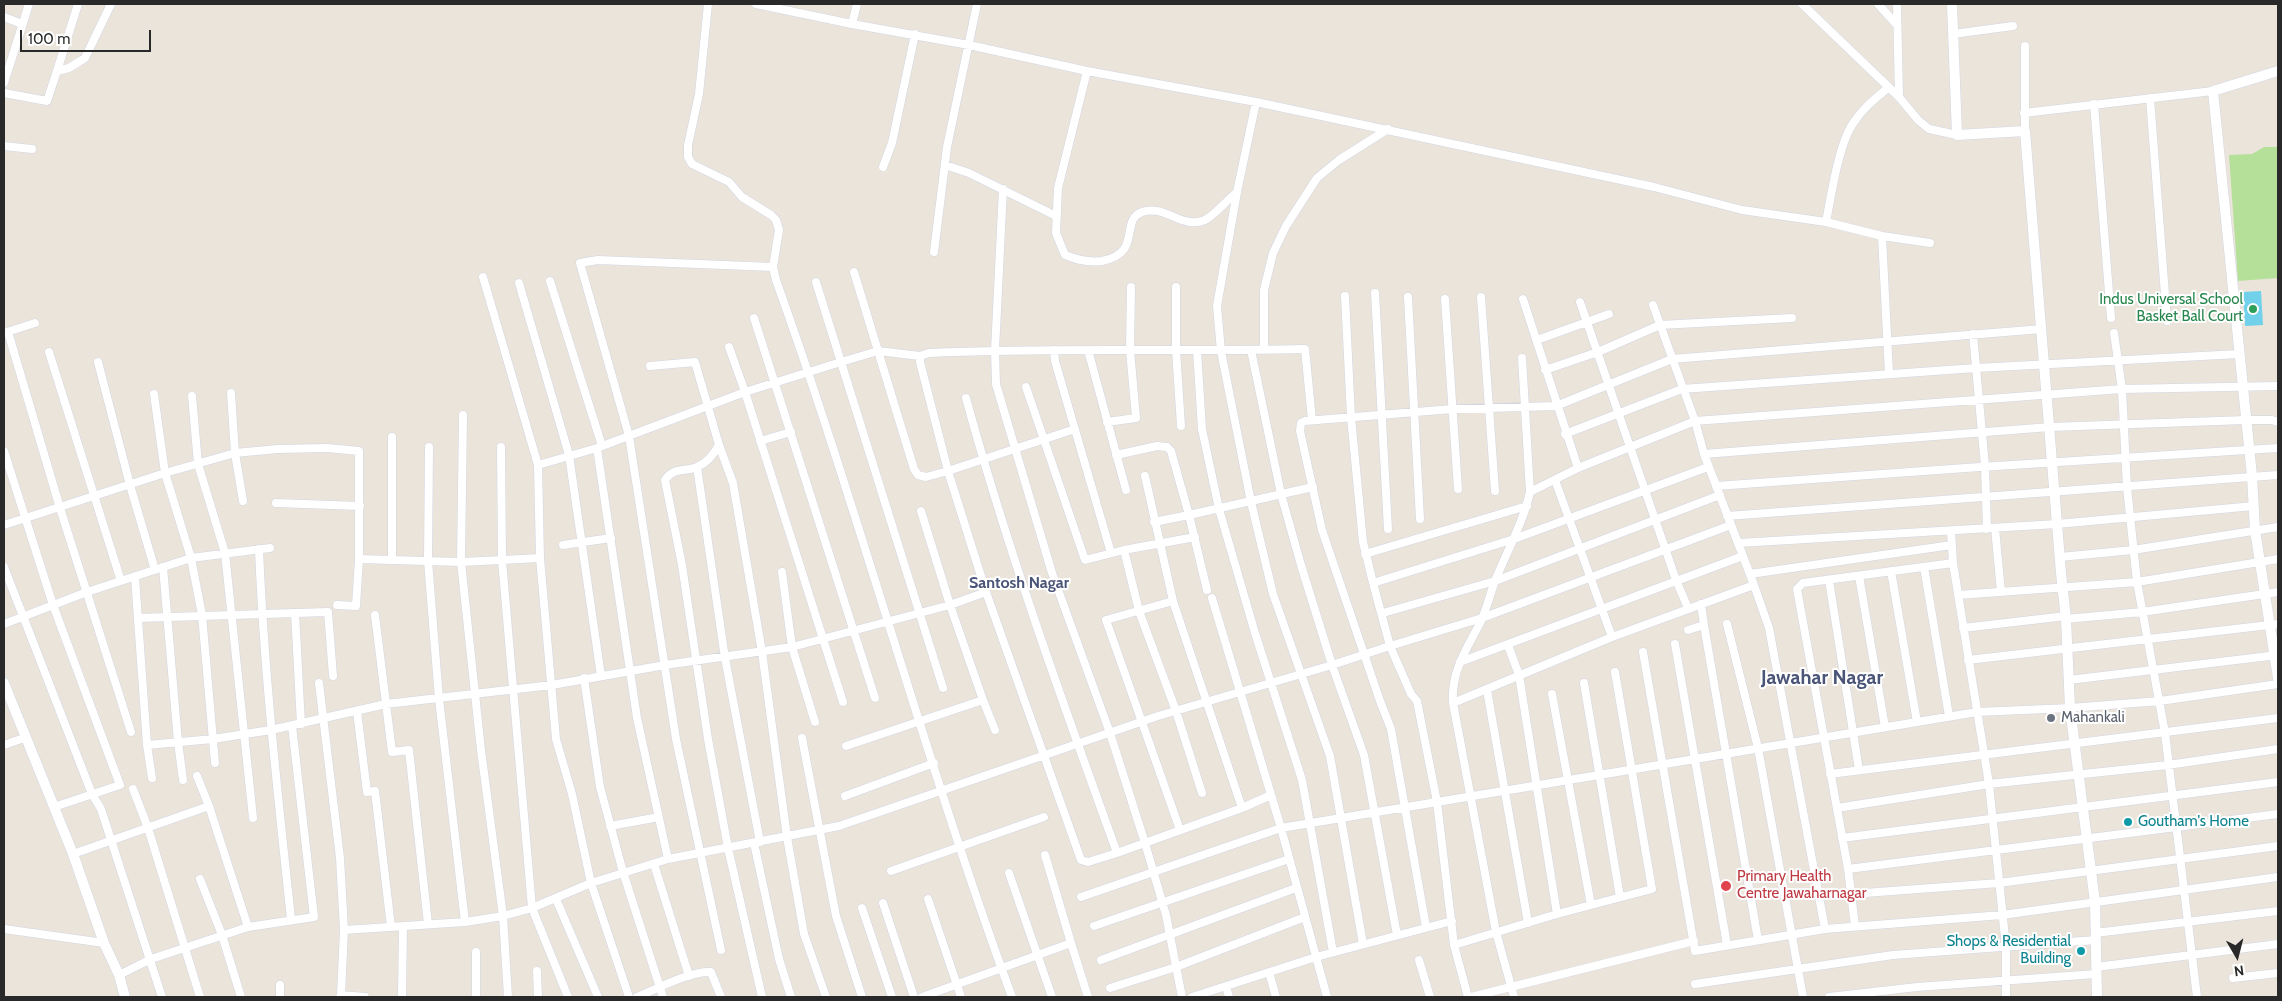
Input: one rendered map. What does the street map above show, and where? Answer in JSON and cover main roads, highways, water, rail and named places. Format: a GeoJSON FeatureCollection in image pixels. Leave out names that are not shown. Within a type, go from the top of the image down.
{"type":"FeatureCollection","features":[{"type":"Feature","properties":{"kind":"water","name":"Indus Universal School Basket Ball Court"},"geometry":{"type":"Polygon","coordinates":[[[2261,291],[2263,325],[2245,326],[2243,292],[2261,291]]]}},
{"type":"Feature","properties":{"kind":"place","name":"Indus Universal School Basket Ball Court"},"geometry":{"type":"Point","coordinates":[2253,309]}},
{"type":"Feature","properties":{"kind":"place","name":"Mahankali"},"geometry":{"type":"Point","coordinates":[2051,718]}},
{"type":"Feature","properties":{"kind":"place","name":"Goutham's Home"},"geometry":{"type":"Point","coordinates":[2128,822]}},
{"type":"Feature","properties":{"kind":"place","name":"Primary Health Centre Jawaharnagar"},"geometry":{"type":"Point","coordinates":[1726,886]}},
{"type":"Feature","properties":{"kind":"place","name":"Shops & Residential Building"},"geometry":{"type":"Point","coordinates":[2081,951]}},
{"type":"Feature","properties":{"kind":"district","name":"Santosh Nagar"},"geometry":{"type":"Point","coordinates":[1019,583]}},
{"type":"Feature","properties":{"kind":"district","name":"Jawahar Nagar"},"geometry":{"type":"Point","coordinates":[1822,678]}}]}
